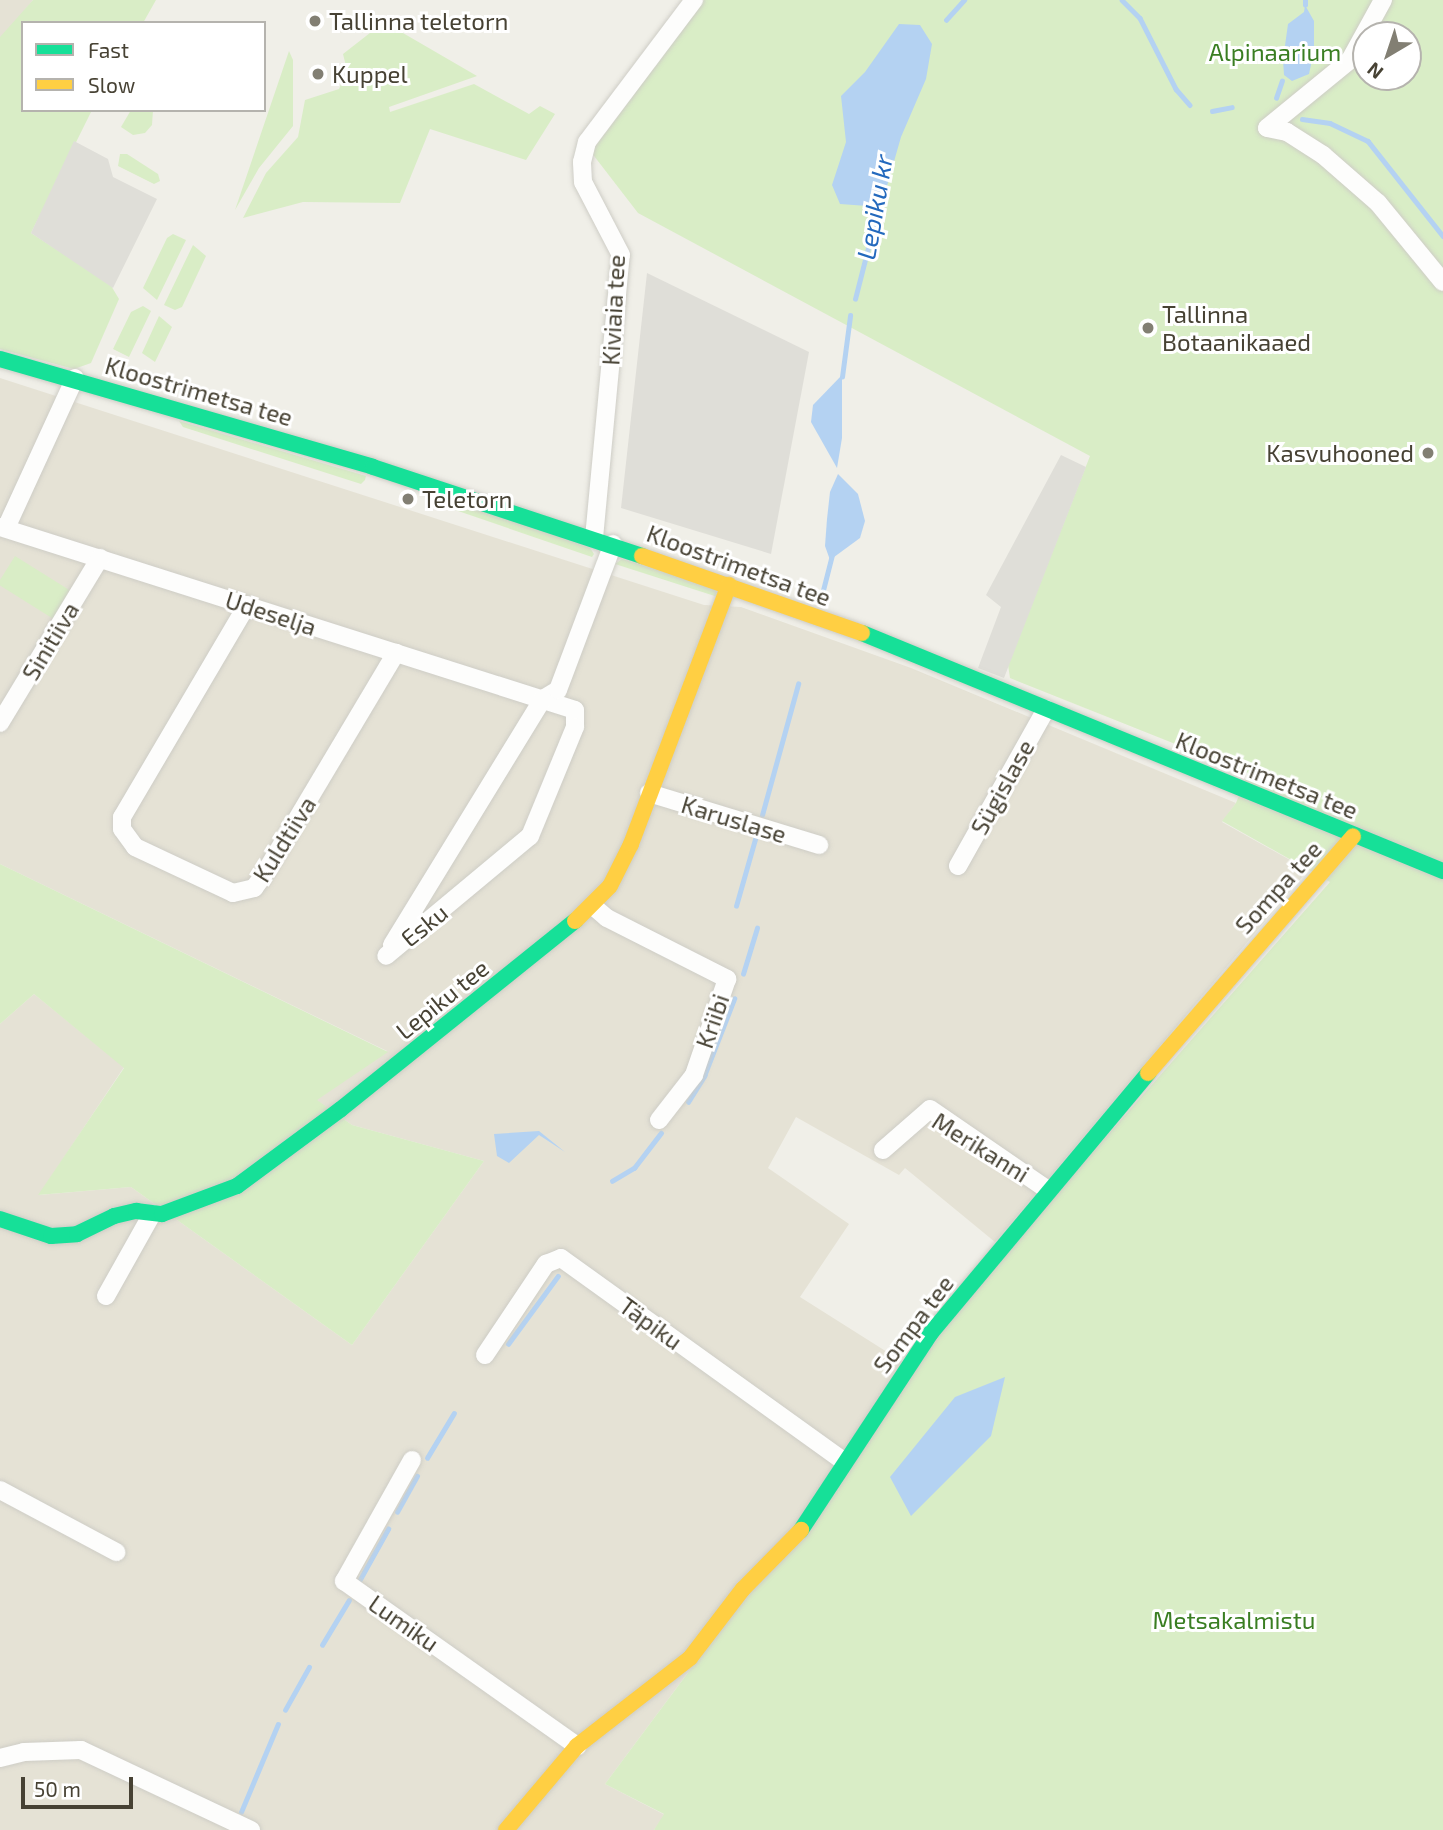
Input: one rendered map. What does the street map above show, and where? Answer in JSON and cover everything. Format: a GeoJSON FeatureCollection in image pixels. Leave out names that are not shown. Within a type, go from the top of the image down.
{"type":"FeatureCollection","features":[{"type":"Feature","properties":{"kind":"street","name":"Kiviaia tee"},"geometry":{"type":"LineString","coordinates":[[594,538],[621,255],[583,181],[582,162],[587,142],[694,0]]}},
{"type":"Feature","properties":{"kind":"street"},"geometry":{"type":"LineString","coordinates":[[1383,0],[1350,60],[1266,128],[1287,132],[1323,155],[1378,203],[1443,282]]}},
{"type":"Feature","properties":{"kind":"street","name":"Kloostrimetsa tee"},"geometry":{"type":"LineString","coordinates":[[0,359],[75,378],[362,463],[613,544],[729,585],[988,681],[1046,709],[1443,871]]}},
{"type":"Feature","properties":{"kind":"street"},"geometry":{"type":"LineString","coordinates":[[3,528],[75,378]]}},
{"type":"Feature","properties":{"kind":"street","name":"Udeselja"},"geometry":{"type":"LineString","coordinates":[[3,528],[542,699]]}},
{"type":"Feature","properties":{"kind":"street","name":"Esku"},"geometry":{"type":"LineString","coordinates":[[542,699],[575,710],[576,727],[536,827],[515,852],[386,956],[542,699],[558,690],[613,544]]}},
{"type":"Feature","properties":{"kind":"street","name":"Sinitiiva"},"geometry":{"type":"LineString","coordinates":[[0,723],[100,558]]}},
{"type":"Feature","properties":{"kind":"street","name":"Lepiku tee"},"geometry":{"type":"LineString","coordinates":[[0,1219],[51,1236],[77,1234],[136,1211],[152,1214],[212,1199],[278,1159],[593,906],[619,870],[729,585]]}},
{"type":"Feature","properties":{"kind":"street","name":"Kuldtiiva"},"geometry":{"type":"LineString","coordinates":[[247,605],[122,817],[121,829],[135,847],[233,893],[254,888],[264,876],[396,653]]}},
{"type":"Feature","properties":{"kind":"street","name":"Sügislase"},"geometry":{"type":"LineString","coordinates":[[958,866],[1046,709]]}},
{"type":"Feature","properties":{"kind":"street","name":"Karuslase"},"geometry":{"type":"LineString","coordinates":[[649,793],[819,845]]}},
{"type":"Feature","properties":{"kind":"street","name":"Sompa tee"},"geometry":{"type":"LineString","coordinates":[[506,1830],[577,1746],[690,1658],[743,1589],[797,1536],[930,1334],[1048,1190],[1353,836]]}},
{"type":"Feature","properties":{"kind":"street","name":"Kriibi"},"geometry":{"type":"LineString","coordinates":[[593,906],[607,918],[727,979],[694,1075],[659,1120]]}},
{"type":"Feature","properties":{"kind":"street","name":"Merikanni"},"geometry":{"type":"LineString","coordinates":[[883,1150],[930,1110],[1048,1190]]}},
{"type":"Feature","properties":{"kind":"street"},"geometry":{"type":"LineString","coordinates":[[106,1296],[152,1214]]}},
{"type":"Feature","properties":{"kind":"street","name":"Täpiku"},"geometry":{"type":"LineString","coordinates":[[485,1355],[547,1264],[561,1258],[844,1461]]}},
{"type":"Feature","properties":{"kind":"street","name":"Lumiku"},"geometry":{"type":"LineString","coordinates":[[412,1460],[344,1581],[577,1746]]}},
{"type":"Feature","properties":{"kind":"street"},"geometry":{"type":"LineString","coordinates":[[0,1490],[116,1552]]}},
{"type":"Feature","properties":{"kind":"street"},"geometry":{"type":"LineString","coordinates":[[0,1758],[24,1752],[81,1750],[251,1830]]}},
{"type":"Feature","properties":{"kind":"shaded area"},"geometry":{"type":"Polygon","coordinates":[[[0,0],[33,0],[3,37],[0,37],[0,0]]]}},
{"type":"Feature","properties":{"kind":"shaded area"},"geometry":{"type":"Polygon","coordinates":[[[74,141],[108,159],[113,177],[157,199],[113,288],[31,233],[74,141]]]}},
{"type":"Feature","properties":{"kind":"shaded area"},"geometry":{"type":"Polygon","coordinates":[[[647,273],[809,352],[771,554],[621,508],[647,273]]]}},
{"type":"Feature","properties":{"kind":"shaded area"},"geometry":{"type":"Polygon","coordinates":[[[0,378],[704,605],[741,607],[911,668],[1236,803],[1222,822],[1308,870],[995,1242],[905,1168],[899,1175],[796,1117],[768,1168],[849,1224],[800,1297],[914,1369],[605,1784],[665,1815],[654,1830],[0,1830],[0,1024],[34,994],[124,1067],[39,1195],[131,1187],[352,1345],[484,1161],[352,1125],[316,1100],[387,1051],[0,864],[0,378]]]}},
{"type":"Feature","properties":{"kind":"shaded area"},"geometry":{"type":"Polygon","coordinates":[[[1061,455],[1086,467],[1004,678],[978,668],[1001,607],[986,595],[1061,455]]]}},
{"type":"Feature","properties":{"kind":"green space"},"geometry":{"type":"Polygon","coordinates":[[[33,0],[156,0],[144,21],[21,21],[21,112],[91,112],[31,233],[110,284],[119,299],[91,363],[74,369],[0,349],[0,37],[33,0]]]}},
{"type":"Feature","properties":{"kind":"green space"},"geometry":{"type":"Polygon","coordinates":[[[704,0],[1443,0],[1443,1830],[654,1830],[664,1814],[605,1784],[983,1277],[1330,882],[1222,821],[1236,803],[1248,773],[1010,678],[1008,665],[1090,456],[638,213],[591,152],[704,0]]]}},
{"type":"Feature","properties":{"kind":"green space"},"geometry":{"type":"Polygon","coordinates":[[[384,22],[477,76],[389,107],[390,112],[474,84],[529,114],[540,106],[555,114],[526,160],[430,129],[400,203],[303,202],[243,218],[266,173],[298,137],[305,100],[339,89],[347,70],[343,54],[384,22]]]}},
{"type":"Feature","properties":{"kind":"green space"},"geometry":{"type":"Polygon","coordinates":[[[289,51],[293,60],[293,126],[259,168],[235,210],[289,51]]]}},
{"type":"Feature","properties":{"kind":"green space"},"geometry":{"type":"Polygon","coordinates":[[[130,112],[153,112],[152,125],[145,133],[133,135],[121,127],[130,112]]]}},
{"type":"Feature","properties":{"kind":"green space"},"geometry":{"type":"Polygon","coordinates":[[[120,154],[127,154],[158,174],[160,181],[154,184],[118,166],[120,154]]]}},
{"type":"Feature","properties":{"kind":"green space"},"geometry":{"type":"Polygon","coordinates":[[[173,234],[186,240],[157,300],[143,288],[167,238],[173,234]]]}},
{"type":"Feature","properties":{"kind":"green space"},"geometry":{"type":"Polygon","coordinates":[[[193,245],[206,256],[182,307],[175,310],[164,305],[193,245]]]}},
{"type":"Feature","properties":{"kind":"green space"},"geometry":{"type":"Polygon","coordinates":[[[143,306],[151,311],[129,357],[113,349],[131,312],[143,306]]]}},
{"type":"Feature","properties":{"kind":"green space"},"geometry":{"type":"Polygon","coordinates":[[[159,316],[172,327],[155,362],[142,353],[159,316]]]}},
{"type":"Feature","properties":{"kind":"green space"},"geometry":{"type":"Polygon","coordinates":[[[179,421],[366,476],[365,480],[361,484],[183,427],[179,421]]]}},
{"type":"Feature","properties":{"kind":"green space"},"geometry":{"type":"Polygon","coordinates":[[[429,501],[484,510],[590,548],[594,554],[592,557],[429,501]]]}},
{"type":"Feature","properties":{"kind":"green space"},"geometry":{"type":"Polygon","coordinates":[[[15,556],[71,591],[53,619],[0,586],[0,580],[15,556]]]}},
{"type":"Feature","properties":{"kind":"green space"},"geometry":{"type":"Polygon","coordinates":[[[622,559],[713,587],[721,598],[615,564],[622,559]]]}},
{"type":"Feature","properties":{"kind":"green space"},"geometry":{"type":"Polygon","coordinates":[[[0,864],[388,1052],[317,1100],[352,1125],[484,1161],[352,1345],[131,1187],[38,1195],[124,1068],[34,994],[0,1024],[0,864]]]}},
{"type":"Feature","properties":{"kind":"water"},"geometry":{"type":"Polygon","coordinates":[[[1305,5],[1314,21],[1314,51],[1309,74],[1292,81],[1284,75],[1283,60],[1288,24],[1304,12],[1305,5]]]}},
{"type":"Feature","properties":{"kind":"water"},"geometry":{"type":"Polygon","coordinates":[[[899,24],[920,25],[932,44],[926,79],[901,137],[881,207],[840,204],[832,185],[846,142],[841,96],[865,72],[899,24]]]}},
{"type":"Feature","properties":{"kind":"water"},"geometry":{"type":"Polygon","coordinates":[[[842,375],[842,438],[837,468],[811,422],[813,405],[842,375]]]}},
{"type":"Feature","properties":{"kind":"water"},"geometry":{"type":"Polygon","coordinates":[[[838,474],[858,494],[865,521],[860,538],[830,560],[825,546],[827,519],[830,492],[838,474]]]}},
{"type":"Feature","properties":{"kind":"water"},"geometry":{"type":"Polygon","coordinates":[[[539,1131],[565,1152],[539,1135],[509,1163],[497,1156],[494,1134],[539,1131]]]}},
{"type":"Feature","properties":{"kind":"water"},"geometry":{"type":"Polygon","coordinates":[[[1005,1377],[991,1436],[911,1516],[890,1477],[955,1397],[1005,1377]]]}},
{"type":"Feature","properties":{"kind":"waterway","name":"Lepiku kr"},"geometry":{"type":"LineString","coordinates":[[946,20],[964,0]]}},
{"type":"Feature","properties":{"kind":"waterway","name":"Lepiku kr"},"geometry":{"type":"LineString","coordinates":[[1122,0],[1140,18],[1176,89],[1190,105]]}},
{"type":"Feature","properties":{"kind":"waterway"},"geometry":{"type":"LineString","coordinates":[[1305,0],[1305,5]]}},
{"type":"Feature","properties":{"kind":"waterway"},"geometry":{"type":"LineString","coordinates":[[1276,98],[1282,81]]}},
{"type":"Feature","properties":{"kind":"waterway","name":"Lepiku kr"},"geometry":{"type":"LineString","coordinates":[[1212,111],[1232,107]]}},
{"type":"Feature","properties":{"kind":"waterway","name":"Lepiku kr"},"geometry":{"type":"LineString","coordinates":[[1302,119],[1330,123],[1368,141],[1443,236]]}},
{"type":"Feature","properties":{"kind":"waterway","name":"Lepiku kr"},"geometry":{"type":"LineString","coordinates":[[855,299],[879,205]]}},
{"type":"Feature","properties":{"kind":"waterway","name":"Lepiku kr"},"geometry":{"type":"LineString","coordinates":[[842,377],[850,316]]}},
{"type":"Feature","properties":{"kind":"waterway","name":"Lepiku kr"},"geometry":{"type":"LineString","coordinates":[[820,602],[832,555]]}},
{"type":"Feature","properties":{"kind":"waterway","name":"Lepiku kr"},"geometry":{"type":"LineString","coordinates":[[762,815],[798,684]]}},
{"type":"Feature","properties":{"kind":"waterway","name":"Lepiku kr"},"geometry":{"type":"LineString","coordinates":[[736,906],[756,836]]}},
{"type":"Feature","properties":{"kind":"waterway","name":"Lepiku kr"},"geometry":{"type":"LineString","coordinates":[[743,974],[757,928]]}},
{"type":"Feature","properties":{"kind":"waterway","name":"Lepiku kr"},"geometry":{"type":"LineString","coordinates":[[688,1102],[704,1076],[734,999]]}},
{"type":"Feature","properties":{"kind":"waterway","name":"Lepiku kr"},"geometry":{"type":"LineString","coordinates":[[612,1181],[634,1168],[661,1133]]}},
{"type":"Feature","properties":{"kind":"waterway","name":"Lepiku kr"},"geometry":{"type":"LineString","coordinates":[[508,1344],[558,1276]]}},
{"type":"Feature","properties":{"kind":"waterway","name":"Lepiku kr"},"geometry":{"type":"LineString","coordinates":[[427,1458],[454,1413]]}},
{"type":"Feature","properties":{"kind":"waterway","name":"Lepiku kr"},"geometry":{"type":"LineString","coordinates":[[397,1512],[417,1476]]}},
{"type":"Feature","properties":{"kind":"waterway","name":"Lepiku kr"},"geometry":{"type":"LineString","coordinates":[[358,1583],[388,1529]]}},
{"type":"Feature","properties":{"kind":"waterway","name":"Lepiku kr"},"geometry":{"type":"LineString","coordinates":[[322,1645],[349,1600]]}},
{"type":"Feature","properties":{"kind":"waterway","name":"Lepiku kr"},"geometry":{"type":"LineString","coordinates":[[285,1710],[309,1667]]}},
{"type":"Feature","properties":{"kind":"waterway","name":"Lepiku kr"},"geometry":{"type":"LineString","coordinates":[[241,1812],[278,1724]]}},
{"type":"Feature","properties":{"kind":"traffic: fast"},"geometry":{"type":"LineString","coordinates":[[0,359],[373,467],[642,556]]}},
{"type":"Feature","properties":{"kind":"traffic: fast"},"geometry":{"type":"LineString","coordinates":[[862,633],[1443,871]]}},
{"type":"Feature","properties":{"kind":"traffic: fast"},"geometry":{"type":"LineString","coordinates":[[0,1219],[51,1236],[77,1234],[114,1216],[136,1211],[162,1214],[237,1186],[341,1109],[575,921]]}},
{"type":"Feature","properties":{"kind":"traffic: fast"},"geometry":{"type":"LineString","coordinates":[[801,1530],[930,1334],[1148,1073]]}},
{"type":"Feature","properties":{"kind":"traffic: slow"},"geometry":{"type":"LineString","coordinates":[[642,556],[862,633]]}},
{"type":"Feature","properties":{"kind":"traffic: slow"},"geometry":{"type":"LineString","coordinates":[[575,921],[610,886],[631,844],[729,585]]}},
{"type":"Feature","properties":{"kind":"traffic: slow"},"geometry":{"type":"LineString","coordinates":[[1148,1073],[1353,836]]}},
{"type":"Feature","properties":{"kind":"traffic: slow"},"geometry":{"type":"LineString","coordinates":[[506,1830],[577,1746],[690,1658],[743,1589],[801,1530]]}},
{"type":"Feature","properties":{"kind":"place","name":"Tallinna teletorn"},"geometry":{"type":"Point","coordinates":[315,21]}},
{"type":"Feature","properties":{"kind":"place","name":"Kuppel"},"geometry":{"type":"Point","coordinates":[318,74]}},
{"type":"Feature","properties":{"kind":"place","name":"Tallinna Botaanikaaed"},"geometry":{"type":"Point","coordinates":[1148,328]}},
{"type":"Feature","properties":{"kind":"place","name":"Kasvuhooned"},"geometry":{"type":"Point","coordinates":[1428,453]}},
{"type":"Feature","properties":{"kind":"place","name":"Teletorn"},"geometry":{"type":"Point","coordinates":[408,499]}},
{"type":"Feature","properties":{"kind":"park label","name":"Alpinaarium"},"geometry":{"type":"Point","coordinates":[1275,52]}},
{"type":"Feature","properties":{"kind":"park label","name":"Metsakalmistu"},"geometry":{"type":"Point","coordinates":[1234,1620]}}]}
